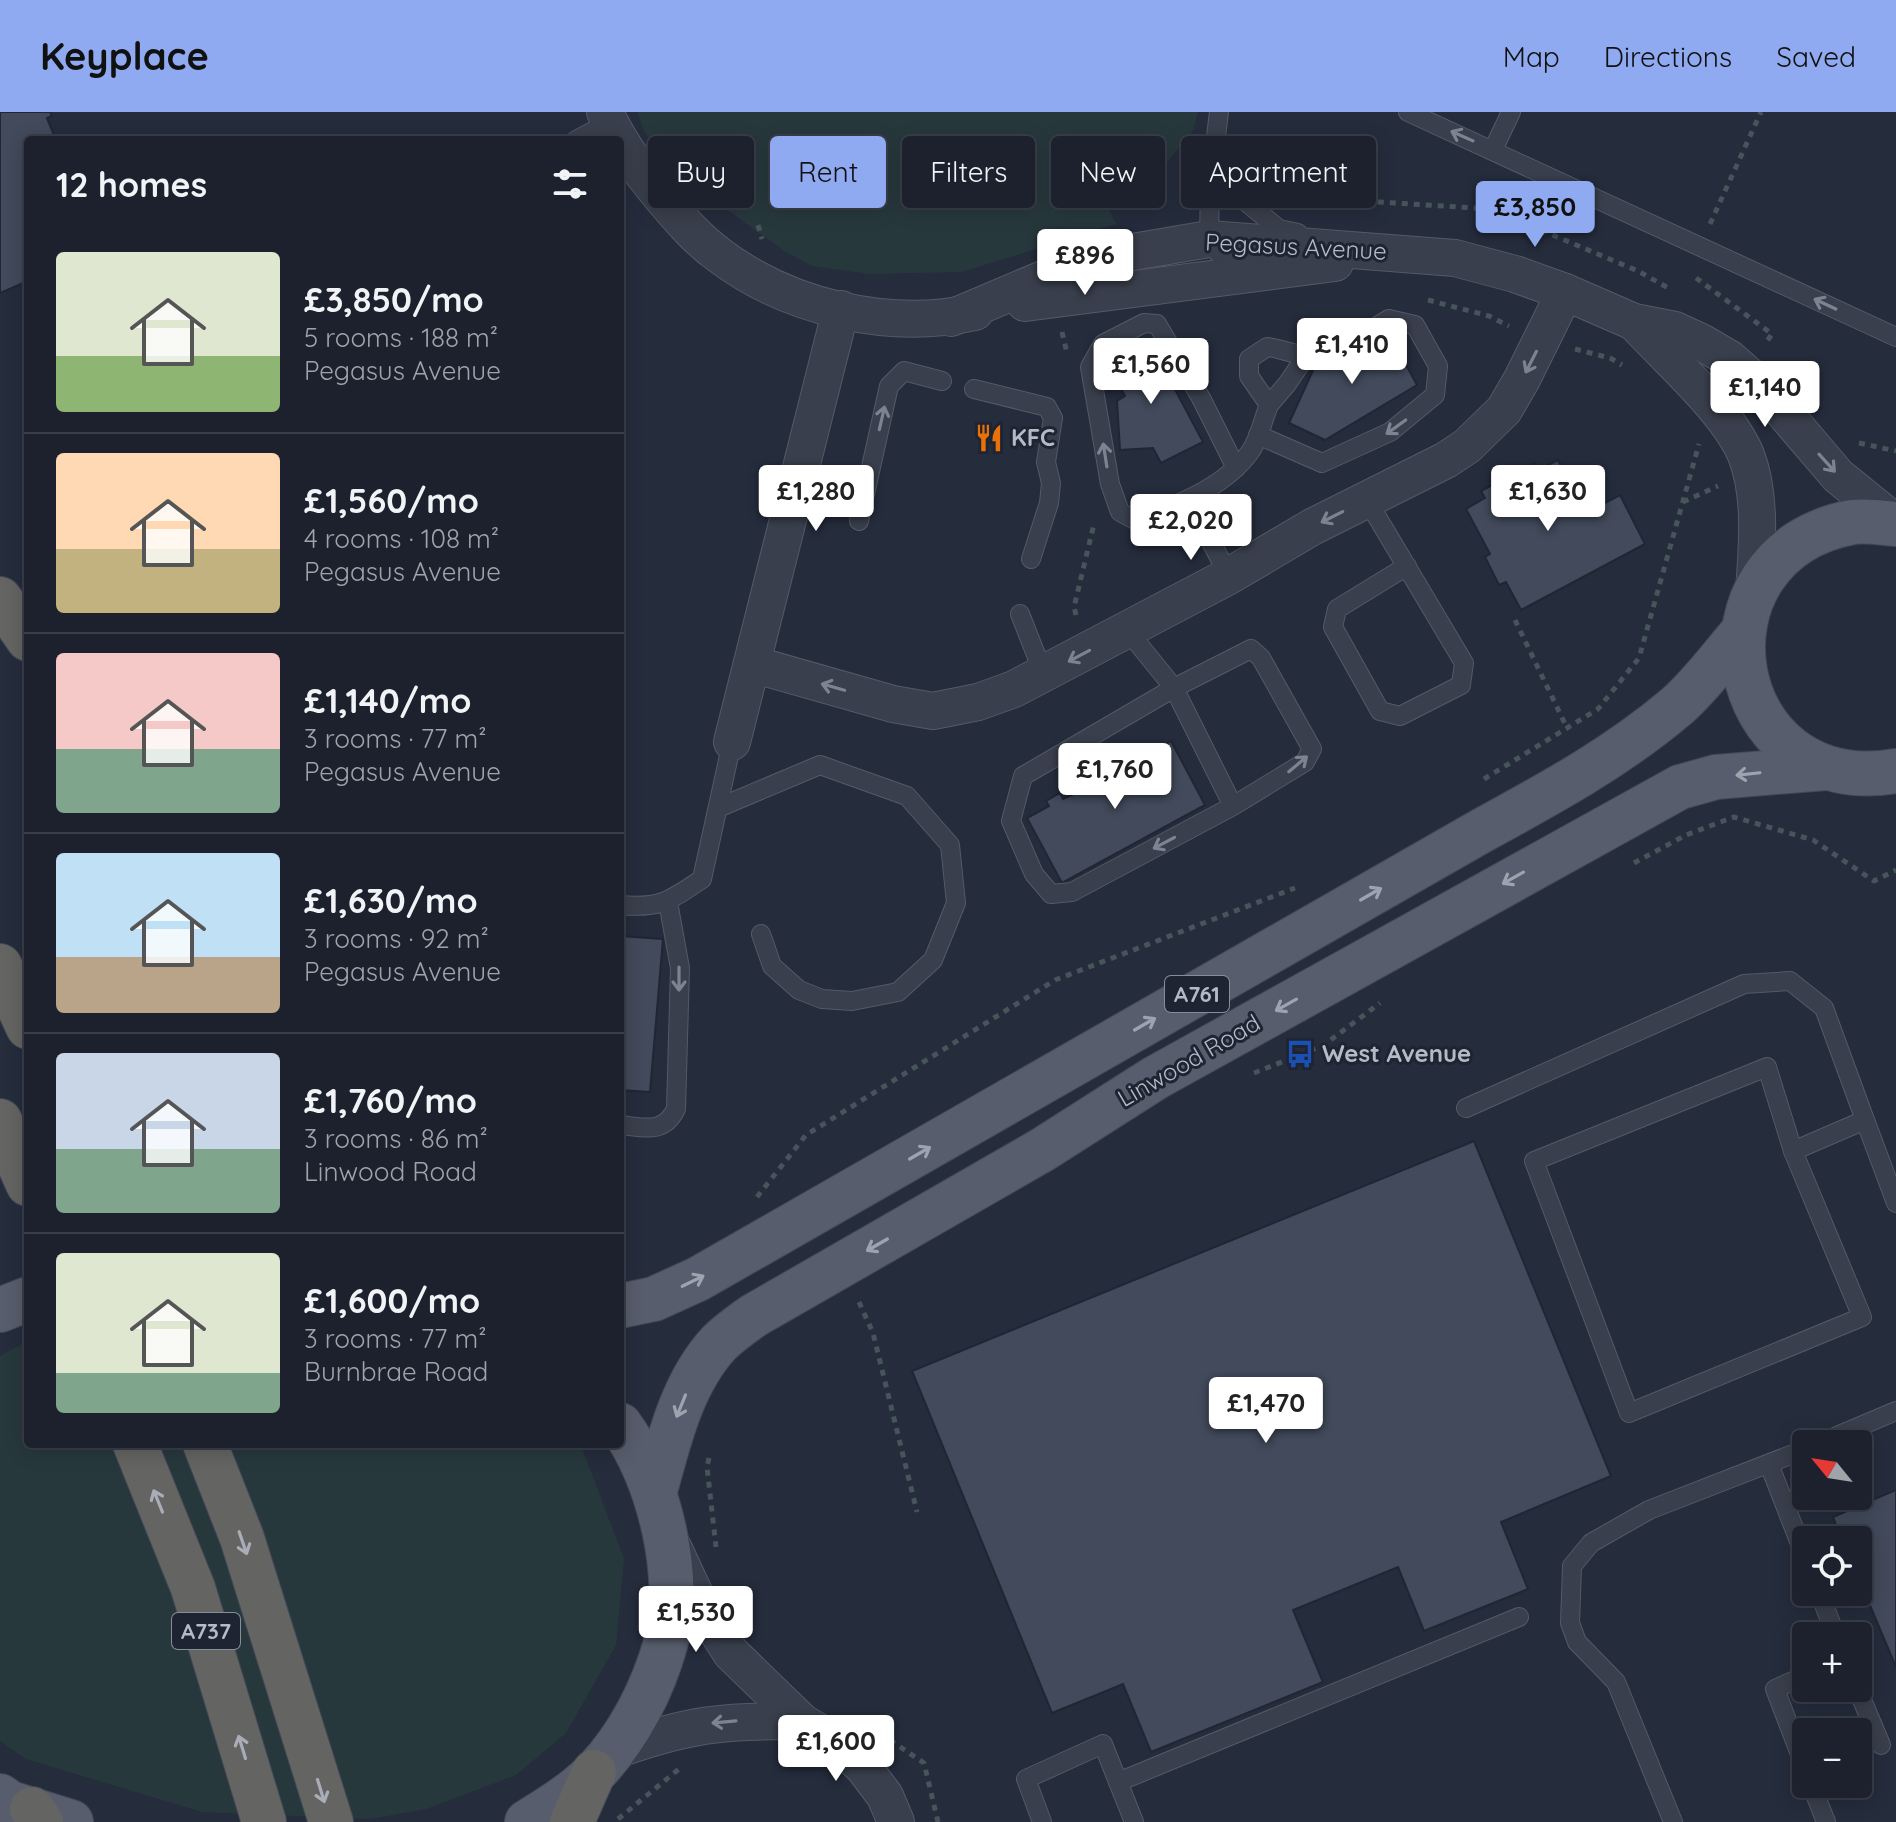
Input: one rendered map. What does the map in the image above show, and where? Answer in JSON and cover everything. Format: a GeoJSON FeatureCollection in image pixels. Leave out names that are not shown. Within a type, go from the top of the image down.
{"type":"FeatureCollection","features":[{"type":"Feature","properties":{"kind":"highway"},"geometry":{"type":"LineString","coordinates":[[0,599],[24,633]]}},
{"type":"Feature","properties":{"kind":"highway"},"geometry":{"type":"LineString","coordinates":[[0,966],[24,1018]]}},
{"type":"Feature","properties":{"kind":"highway","name":"A737"},"geometry":{"type":"LineString","coordinates":[[137,1448],[193,1588],[264,1822]]}},
{"type":"Feature","properties":{"kind":"highway","name":"A737"},"geometry":{"type":"LineString","coordinates":[[207,1448],[242,1538],[331,1822]]}},
{"type":"Feature","properties":{"kind":"highway"},"geometry":{"type":"LineString","coordinates":[[572,1822],[604,1762]]}},
{"type":"Feature","properties":{"kind":"main road"},"geometry":{"type":"LineString","coordinates":[[1896,523],[1856,521],[1816,532],[1780,556],[1754,591],[1742,633],[1744,676],[1760,716],[1789,748],[1826,768],[1869,775],[1896,771]]}},
{"type":"Feature","properties":{"kind":"main road","name":"A761"},"geometry":{"type":"LineString","coordinates":[[624,1305],[654,1299],[698,1279],[1568,784],[1638,737],[1679,704],[1742,633]]}},
{"type":"Feature","properties":{"kind":"main road","name":"Linwood Road"},"geometry":{"type":"LineString","coordinates":[[660,1511],[671,1431],[686,1394],[720,1342],[753,1316],[1042,1150],[1155,1078],[1680,787],[1729,776],[1826,768]]}},
{"type":"Feature","properties":{"kind":"main road"},"geometry":{"type":"LineString","coordinates":[[0,1310],[24,1301]]}},
{"type":"Feature","properties":{"kind":"main road"},"geometry":{"type":"LineString","coordinates":[[527,1822],[568,1796],[604,1762],[644,1701],[667,1640],[671,1590],[660,1511],[624,1434]]}},
{"type":"Feature","properties":{"kind":"street","name":"Pegasus Avenue"},"geometry":{"type":"LineString","coordinates":[[608,117],[620,136]]}},
{"type":"Feature","properties":{"kind":"street","name":"Pegasus Avenue"},"geometry":{"type":"LineString","coordinates":[[624,143],[644,176],[692,232],[717,254],[754,279],[780,291],[841,309],[913,319],[951,318],[1001,306],[1107,290],[1183,284],[1414,254]]}},
{"type":"Feature","properties":{"kind":"street","name":"Pegasus Avenue"},"geometry":{"type":"LineString","coordinates":[[951,318],[1043,279],[1121,254],[1209,239],[1455,258],[1515,274],[1634,322],[1675,330],[1730,359],[1763,388],[1838,476],[1896,523]]}},
{"type":"Feature","properties":{"kind":"street"},"geometry":{"type":"LineString","coordinates":[[752,664],[893,704],[933,711],[978,702],[1044,675],[1229,576],[1312,527],[1446,460],[1487,428],[1504,410],[1565,292]]}},
{"type":"Feature","properties":{"kind":"street"},"geometry":{"type":"LineString","coordinates":[[732,742],[841,309]]}},
{"type":"Feature","properties":{"kind":"street","name":"Pegasus Avenue"},"geometry":{"type":"LineString","coordinates":[[1634,322],[1710,403],[1746,456],[1754,491],[1756,519],[1754,591]]}},
{"type":"Feature","properties":{"kind":"street"},"geometry":{"type":"LineString","coordinates":[[660,1511],[700,1605],[731,1653],[802,1722],[839,1744],[864,1768],[885,1796],[896,1822]]}},
{"type":"Feature","properties":{"kind":"street"},"geometry":{"type":"LineString","coordinates":[[604,1762],[657,1735],[697,1725],[727,1721],[802,1722]]}},
{"type":"Feature","properties":{"kind":"lane"},"geometry":{"type":"LineString","coordinates":[[1217,136],[1219,112]]}},
{"type":"Feature","properties":{"kind":"lane"},"geometry":{"type":"LineString","coordinates":[[1408,112],[1896,337]]}},
{"type":"Feature","properties":{"kind":"lane"},"geometry":{"type":"LineString","coordinates":[[1493,150],[1511,112]]}},
{"type":"Feature","properties":{"kind":"lane"},"geometry":{"type":"LineString","coordinates":[[582,136],[608,117]]}},
{"type":"Feature","properties":{"kind":"lane"},"geometry":{"type":"LineString","coordinates":[[1210,208],[1209,239],[1224,261],[1329,264]]}},
{"type":"Feature","properties":{"kind":"lane"},"geometry":{"type":"LineString","coordinates":[[1253,208],[1279,229],[1414,254]]}},
{"type":"Feature","properties":{"kind":"lane"},"geometry":{"type":"LineString","coordinates":[[1258,435],[1322,463],[1390,432],[1435,395],[1438,366],[1415,325],[1389,319],[1328,354],[1306,356],[1267,347],[1249,359],[1249,376],[1269,405]]}},
{"type":"Feature","properties":{"kind":"lane"},"geometry":{"type":"LineString","coordinates":[[1236,468],[1201,398],[1157,324],[1144,323],[1103,344],[1090,367],[1110,484],[1120,512],[1137,521],[1189,500],[1236,468],[1253,450],[1269,405],[1306,356]]}},
{"type":"Feature","properties":{"kind":"lane"},"geometry":{"type":"LineString","coordinates":[[859,521],[889,386],[904,371],[942,381]]}},
{"type":"Feature","properties":{"kind":"lane"},"geometry":{"type":"LineString","coordinates":[[974,389],[1047,407],[1053,418],[1046,462],[1051,483],[1049,503],[1031,559]]}},
{"type":"Feature","properties":{"kind":"lane"},"geometry":{"type":"LineString","coordinates":[[1189,500],[1229,576]]}},
{"type":"Feature","properties":{"kind":"lane"},"geometry":{"type":"LineString","coordinates":[[1367,500],[1407,566],[1464,663],[1461,685],[1400,716],[1380,711],[1333,627],[1337,609],[1407,566]]}},
{"type":"Feature","properties":{"kind":"lane"},"geometry":{"type":"LineString","coordinates":[[1020,614],[1044,675]]}},
{"type":"Feature","properties":{"kind":"lane"},"geometry":{"type":"LineString","coordinates":[[1127,630],[1174,688],[1233,806]]}},
{"type":"Feature","properties":{"kind":"lane"},"geometry":{"type":"LineString","coordinates":[[1251,649],[1261,658],[1312,749],[1305,762],[1233,806],[1072,892],[1051,894],[1034,874],[1011,821],[1023,776],[1174,688],[1251,649]]}},
{"type":"Feature","properties":{"kind":"lane"},"geometry":{"type":"LineString","coordinates":[[624,905],[637,907],[668,902],[702,879],[732,742]]}},
{"type":"Feature","properties":{"kind":"lane"},"geometry":{"type":"LineString","coordinates":[[718,808],[820,765],[907,796],[950,845],[956,903],[933,960],[898,992],[852,1001],[822,999],[799,990],[772,966],[761,934]]}},
{"type":"Feature","properties":{"kind":"lane"},"geometry":{"type":"LineString","coordinates":[[624,1125],[654,1128],[670,1122],[676,1109],[680,968],[668,902]]}},
{"type":"Feature","properties":{"kind":"lane"},"geometry":{"type":"LineString","coordinates":[[1466,1108],[1744,984],[1790,981],[1824,1008],[1896,1203]]}},
{"type":"Feature","properties":{"kind":"lane"},"geometry":{"type":"LineString","coordinates":[[1767,1067],[1793,1151],[1862,1317],[1629,1413],[1534,1161],[1767,1067]]}},
{"type":"Feature","properties":{"kind":"lane"},"geometry":{"type":"LineString","coordinates":[[1793,1151],[1865,1120]]}},
{"type":"Feature","properties":{"kind":"lane"},"geometry":{"type":"LineString","coordinates":[[1851,1430],[1896,1411]]}},
{"type":"Feature","properties":{"kind":"lane"},"geometry":{"type":"LineString","coordinates":[[1673,1822],[1616,1682],[1577,1642],[1570,1623],[1572,1566],[1591,1543],[1649,1510],[1792,1455]]}},
{"type":"Feature","properties":{"kind":"lane"},"geometry":{"type":"LineString","coordinates":[[1769,1464],[1793,1526]]}},
{"type":"Feature","properties":{"kind":"lane"},"geometry":{"type":"LineString","coordinates":[[1118,1782],[1519,1617]]}},
{"type":"Feature","properties":{"kind":"lane"},"geometry":{"type":"LineString","coordinates":[[1792,1681],[1775,1689],[1792,1733]]}},
{"type":"Feature","properties":{"kind":"lane"},"geometry":{"type":"LineString","coordinates":[[1863,1702],[1881,1745]]}},
{"type":"Feature","properties":{"kind":"lane"},"geometry":{"type":"LineString","coordinates":[[1042,1822],[1026,1779],[1103,1744],[1134,1822]]}},
{"type":"Feature","properties":{"kind":"lane"},"geometry":{"type":"LineString","coordinates":[[1817,1798],[1826,1822]]}},
{"type":"Feature","properties":{"kind":"path"},"geometry":{"type":"LineString","coordinates":[[1476,784],[1598,709],[1639,658],[1700,440]]}},
{"type":"Feature","properties":{"kind":"path"},"geometry":{"type":"LineString","coordinates":[[1515,620],[1567,728]]}},
{"type":"Feature","properties":{"kind":"path"},"geometry":{"type":"LineString","coordinates":[[1631,865],[1686,835],[1734,817],[1813,840],[1874,881],[1896,870]]}},
{"type":"Feature","properties":{"kind":"path"},"geometry":{"type":"LineString","coordinates":[[747,1209],[806,1135],[1055,980],[1309,882]]}},
{"type":"Feature","properties":{"kind":"path"},"geometry":{"type":"LineString","coordinates":[[1252,1074],[1324,1045],[1384,1000]]}},
{"type":"Feature","properties":{"kind":"path"},"geometry":{"type":"LineString","coordinates":[[856,1296],[873,1333],[917,1512]]}},
{"type":"Feature","properties":{"kind":"path"},"geometry":{"type":"LineString","coordinates":[[710,1455],[707,1467],[717,1562]]}},
{"type":"Feature","properties":{"kind":"path"},"geometry":{"type":"LineString","coordinates":[[886,1737],[924,1763],[938,1822]]}},
{"type":"Feature","properties":{"kind":"shaded area"},"geometry":{"type":"Polygon","coordinates":[[[637,112],[1198,112],[1193,130],[1188,136],[1181,136],[1181,145],[1165,165],[1165,136],[1051,136],[1051,208],[1115,208],[1109,210],[1116,224],[962,272],[870,274],[812,266],[786,252],[724,208],[754,208],[754,136],[648,136],[637,112]]]}},
{"type":"Feature","properties":{"kind":"shaded area"},"geometry":{"type":"Polygon","coordinates":[[[24,1343],[24,1448],[582,1448],[624,1559],[616,1645],[566,1733],[516,1775],[426,1809],[370,1819],[202,1812],[26,1759],[0,1741],[0,1356],[24,1343]]]}},
{"type":"Feature","properties":{"kind":"building"},"geometry":{"type":"Polygon","coordinates":[[[0,112],[50,112],[52,116],[47,118],[54,136],[24,136],[24,283],[0,293],[0,112]]]}},
{"type":"Feature","properties":{"kind":"building"},"geometry":{"type":"Polygon","coordinates":[[[1386,328],[1417,385],[1325,440],[1289,423],[1314,368],[1386,328]]]}},
{"type":"Feature","properties":{"kind":"building"},"geometry":{"type":"Polygon","coordinates":[[[1140,340],[1148,352],[1153,348],[1203,442],[1161,463],[1153,448],[1120,450],[1117,401],[1125,396],[1111,372],[1118,370],[1110,357],[1140,340]]]}},
{"type":"Feature","properties":{"kind":"building"},"geometry":{"type":"Polygon","coordinates":[[[1558,460],[1586,513],[1620,495],[1645,544],[1521,610],[1506,582],[1499,585],[1485,557],[1490,554],[1466,509],[1485,498],[1481,491],[1534,463],[1538,470],[1558,460]]]}},
{"type":"Feature","properties":{"kind":"building"},"geometry":{"type":"Polygon","coordinates":[[[1171,741],[1205,805],[1062,883],[1027,818],[1049,806],[1046,801],[1060,793],[1063,799],[1072,795],[1068,787],[1089,775],[1093,784],[1171,741]]]}},
{"type":"Feature","properties":{"kind":"building"},"geometry":{"type":"Polygon","coordinates":[[[624,936],[663,939],[650,1092],[624,1090],[624,936]]]}},
{"type":"Feature","properties":{"kind":"building"},"geometry":{"type":"Polygon","coordinates":[[[1474,1141],[1611,1476],[1501,1522],[1528,1589],[1424,1631],[1398,1567],[1293,1610],[1323,1682],[1151,1752],[1123,1684],[1052,1713],[912,1371],[1474,1141]]]}},
{"type":"Feature","properties":{"kind":"building"},"geometry":{"type":"Polygon","coordinates":[[[1896,1490],[1896,1667],[1870,1606],[1872,1526],[1837,1526],[1833,1517],[1849,1510],[1872,1510],[1872,1500],[1896,1490]]]}},
{"type":"Feature","properties":{"kind":"place","name":"KFC"},"geometry":{"type":"Point","coordinates":[989,438]}},
{"type":"Feature","properties":{"kind":"place","name":"West Avenue"},"geometry":{"type":"Point","coordinates":[1300,1054]}}]}
